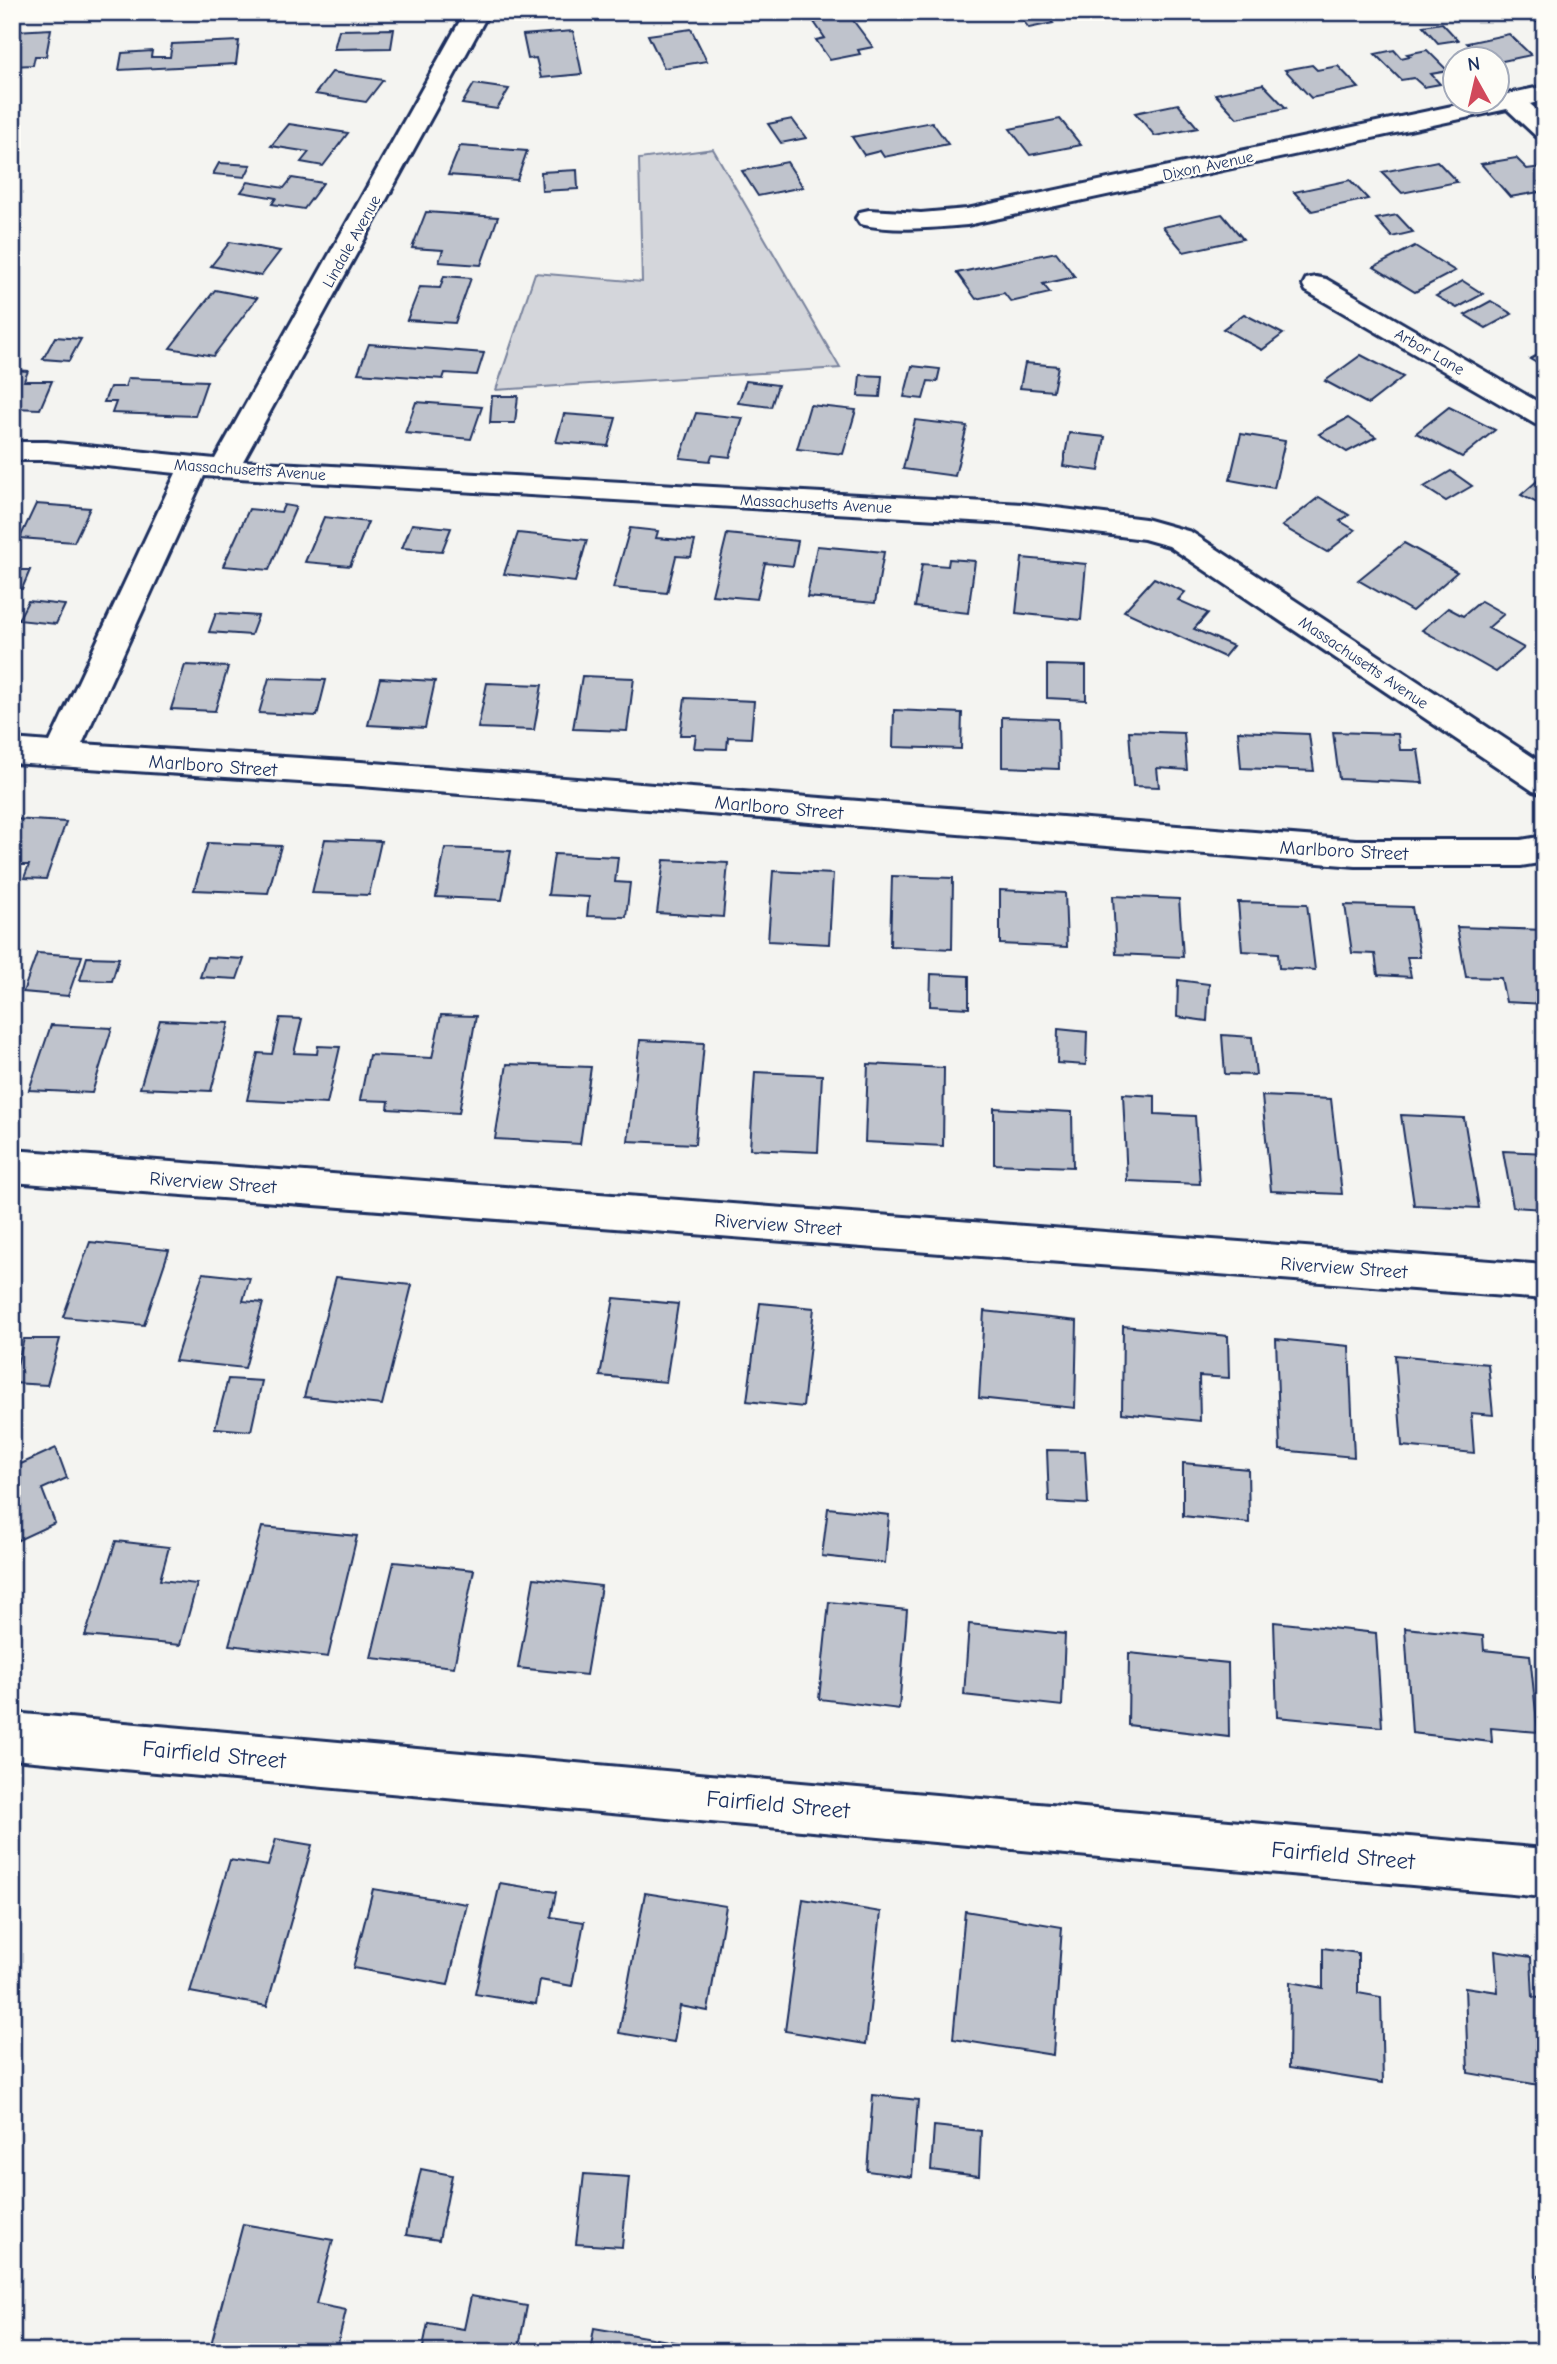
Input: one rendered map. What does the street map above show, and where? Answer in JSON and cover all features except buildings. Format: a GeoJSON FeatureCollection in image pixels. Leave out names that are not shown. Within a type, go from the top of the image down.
{"type":"FeatureCollection","features":[{"type":"Feature","properties":{"kind":"street","name":"Lindale Avenue"},"geometry":{"type":"LineString","coordinates":[[60,755],[209,468],[477,12]]}},
{"type":"Feature","properties":{"kind":"street","name":"Dixon Avenue"},"geometry":{"type":"LineString","coordinates":[[1512,100],[1545,93]]}},
{"type":"Feature","properties":{"kind":"street"},"geometry":{"type":"LineString","coordinates":[[1512,100],[1545,131]]}},
{"type":"Feature","properties":{"kind":"street","name":"Dixon Avenue"},"geometry":{"type":"LineString","coordinates":[[869,218],[921,221],[967,217],[1442,115]]}},
{"type":"Feature","properties":{"kind":"street","name":"Arbor Lane"},"geometry":{"type":"LineString","coordinates":[[1316,285],[1545,418]]}},
{"type":"Feature","properties":{"kind":"street","name":"Massachusetts Avenue"},"geometry":{"type":"LineString","coordinates":[[12,451],[47,451],[209,468],[1023,514],[1145,529],[1180,539],[1545,782]]}},
{"type":"Feature","properties":{"kind":"street","name":"Marlboro Street"},"geometry":{"type":"LineString","coordinates":[[12,751],[362,774],[1356,853],[1521,853],[1545,849]]}},
{"type":"Feature","properties":{"kind":"street","name":"Riverview Street"},"geometry":{"type":"LineString","coordinates":[[12,1166],[1545,1282]]}},
{"type":"Feature","properties":{"kind":"street","name":"Fairfield Street"},"geometry":{"type":"LineString","coordinates":[[12,1736],[1545,1873]]}},
{"type":"Feature","properties":{"kind":"shaded area"},"geometry":{"type":"Polygon","coordinates":[[[713,149],[840,368],[496,390],[535,273],[642,282],[639,159],[713,149]]]}}]}
